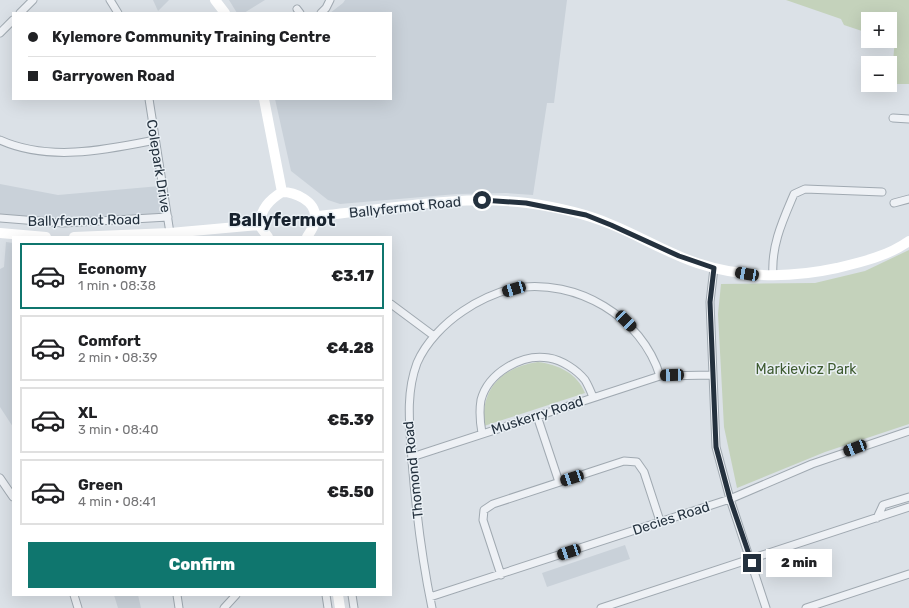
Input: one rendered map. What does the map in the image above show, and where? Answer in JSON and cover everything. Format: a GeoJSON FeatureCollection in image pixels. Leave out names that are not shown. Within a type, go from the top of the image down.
{"type":"FeatureCollection","features":[{"type":"Feature","properties":{"kind":"main road"},"geometry":{"type":"LineString","coordinates":[[215,0],[224,12]]}},
{"type":"Feature","properties":{"kind":"main road"},"geometry":{"type":"LineString","coordinates":[[264,100],[282,192]]}},
{"type":"Feature","properties":{"kind":"main road"},"geometry":{"type":"LineString","coordinates":[[267,236],[259,225],[265,206],[271,199],[282,192],[296,194],[313,208],[316,216],[314,225],[308,236]]}},
{"type":"Feature","properties":{"kind":"main road","name":"Ballyfermot Road"},"geometry":{"type":"LineString","coordinates":[[316,216],[450,202],[494,201],[526,203],[586,215],[679,256],[714,268],[747,274],[773,275],[809,273],[848,265],[888,253],[909,241]]}},
{"type":"Feature","properties":{"kind":"main road","name":"Ballyfermot Road"},"geometry":{"type":"LineString","coordinates":[[120,236],[259,225]]}},
{"type":"Feature","properties":{"kind":"main road","name":"Ballyfermot Road"},"geometry":{"type":"LineString","coordinates":[[0,233],[34,236]]}},
{"type":"Feature","properties":{"kind":"main road"},"geometry":{"type":"LineString","coordinates":[[338,596],[340,608]]}},
{"type":"Feature","properties":{"kind":"street"},"geometry":{"type":"LineString","coordinates":[[21,12],[33,0]]}},
{"type":"Feature","properties":{"kind":"street"},"geometry":{"type":"LineString","coordinates":[[110,0],[117,12]]}},
{"type":"Feature","properties":{"kind":"street"},"geometry":{"type":"LineString","coordinates":[[322,12],[330,0]]}},
{"type":"Feature","properties":{"kind":"street"},"geometry":{"type":"LineString","coordinates":[[0,33],[12,21]]}},
{"type":"Feature","properties":{"kind":"street","name":"Colepark Drive"},"geometry":{"type":"LineString","coordinates":[[149,100],[170,233]]}},
{"type":"Feature","properties":{"kind":"street"},"geometry":{"type":"LineString","coordinates":[[893,118],[909,119]]}},
{"type":"Feature","properties":{"kind":"street"},"geometry":{"type":"LineString","coordinates":[[0,140],[39,150],[67,153],[92,151],[156,140]]}},
{"type":"Feature","properties":{"kind":"street"},"geometry":{"type":"LineString","coordinates":[[773,275],[772,260],[776,239],[794,194],[805,189],[882,192]]}},
{"type":"Feature","properties":{"kind":"street"},"geometry":{"type":"LineString","coordinates":[[894,203],[909,200]]}},
{"type":"Feature","properties":{"kind":"street","name":"Ballyfermot Road"},"geometry":{"type":"LineString","coordinates":[[0,218],[63,223],[168,217]]}},
{"type":"Feature","properties":{"kind":"street"},"geometry":{"type":"LineString","coordinates":[[714,268],[710,302],[716,447],[730,499],[766,608]]}},
{"type":"Feature","properties":{"kind":"street","name":"Thomond Road"},"geometry":{"type":"LineString","coordinates":[[432,608],[423,561],[408,416],[412,385],[418,362],[434,336],[453,318],[476,303],[499,293],[529,287],[563,290],[589,299],[615,313],[626,321],[635,330],[652,354],[660,376]]}},
{"type":"Feature","properties":{"kind":"street"},"geometry":{"type":"LineString","coordinates":[[392,305],[434,336]]}},
{"type":"Feature","properties":{"kind":"street","name":"Muskerry Road"},"geometry":{"type":"LineString","coordinates":[[482,433],[479,418],[482,398],[490,382],[500,371],[521,361],[549,358],[567,365],[585,380],[593,397]]}},
{"type":"Feature","properties":{"kind":"street","name":"Muskerry Road"},"geometry":{"type":"LineString","coordinates":[[412,458],[482,433],[660,376],[712,375]]}},
{"type":"Feature","properties":{"kind":"street"},"geometry":{"type":"LineString","coordinates":[[537,416],[559,482]]}},
{"type":"Feature","properties":{"kind":"street","name":"Decies Road"},"geometry":{"type":"LineString","coordinates":[[430,597],[730,499],[812,464],[909,431]]}},
{"type":"Feature","properties":{"kind":"street"},"geometry":{"type":"LineString","coordinates":[[501,575],[483,520],[484,510],[492,504],[624,460],[637,462],[644,472],[660,521]]}},
{"type":"Feature","properties":{"kind":"street"},"geometry":{"type":"LineString","coordinates":[[0,478],[12,496]]}},
{"type":"Feature","properties":{"kind":"street"},"geometry":{"type":"LineString","coordinates":[[877,518],[883,506],[909,497]]}},
{"type":"Feature","properties":{"kind":"street"},"geometry":{"type":"LineString","coordinates":[[601,608],[909,507]]}},
{"type":"Feature","properties":{"kind":"street"},"geometry":{"type":"LineString","coordinates":[[806,608],[909,574]]}},
{"type":"Feature","properties":{"kind":"street"},"geometry":{"type":"LineString","coordinates":[[74,596],[78,608]]}},
{"type":"Feature","properties":{"kind":"street"},"geometry":{"type":"LineString","coordinates":[[177,596],[179,608]]}},
{"type":"Feature","properties":{"kind":"street"},"geometry":{"type":"LineString","coordinates":[[224,608],[235,596]]}},
{"type":"Feature","properties":{"kind":"street"},"geometry":{"type":"LineString","coordinates":[[326,596],[328,608]]}},
{"type":"Feature","properties":{"kind":"street"},"geometry":{"type":"LineString","coordinates":[[352,596],[354,608]]}},
{"type":"Feature","properties":{"kind":"shaded area"},"geometry":{"type":"Polygon","coordinates":[[[153,0],[169,0],[158,11],[153,0]]]}},
{"type":"Feature","properties":{"kind":"shaded area"},"geometry":{"type":"Polygon","coordinates":[[[229,0],[265,0],[246,12],[236,12],[229,0]]]}},
{"type":"Feature","properties":{"kind":"shaded area"},"geometry":{"type":"Polygon","coordinates":[[[345,0],[567,0],[554,103],[547,103],[533,195],[506,193],[457,194],[340,204],[328,200],[291,171],[275,100],[392,100],[392,12],[331,12],[345,0]]]}},
{"type":"Feature","properties":{"kind":"shaded area"},"geometry":{"type":"Polygon","coordinates":[[[0,184],[58,195],[160,186],[164,215],[54,220],[0,216],[0,184]]]}},
{"type":"Feature","properties":{"kind":"shaded area"},"geometry":{"type":"Polygon","coordinates":[[[6,242],[12,243],[12,425],[0,407],[0,269],[4,267],[6,242]]]}},
{"type":"Feature","properties":{"kind":"shaded area"},"geometry":{"type":"Polygon","coordinates":[[[625,545],[630,559],[547,587],[542,573],[625,545]]]}},
{"type":"Feature","properties":{"kind":"shaded area"},"geometry":{"type":"Polygon","coordinates":[[[114,596],[138,596],[141,608],[118,608],[114,596]]]}},
{"type":"Feature","properties":{"kind":"green space"},"geometry":{"type":"Polygon","coordinates":[[[786,0],[909,0],[909,84],[897,84],[897,56],[893,56],[894,48],[897,48],[897,12],[861,12],[861,31],[844,25],[841,19],[786,0]]]}},
{"type":"Feature","properties":{"kind":"green space","name":"Markievicz Park"},"geometry":{"type":"Polygon","coordinates":[[[909,250],[909,424],[825,452],[737,488],[724,427],[718,314],[721,284],[815,283],[865,271],[909,250]]]}},
{"type":"Feature","properties":{"kind":"green space"},"geometry":{"type":"Polygon","coordinates":[[[538,362],[553,365],[566,371],[577,380],[585,393],[484,426],[486,401],[490,390],[496,382],[504,374],[514,369],[538,362]]]}},
{"type":"Feature","properties":{"kind":"district","name":"Ballyfermot"},"geometry":{"type":"Point","coordinates":[282,220]}},
{"type":"Feature","properties":{"kind":"route"},"geometry":{"type":"LineString","coordinates":[[482,200],[526,203],[586,215],[657,247],[714,268],[711,281],[710,302],[716,447],[730,499],[752,563]]}}]}
